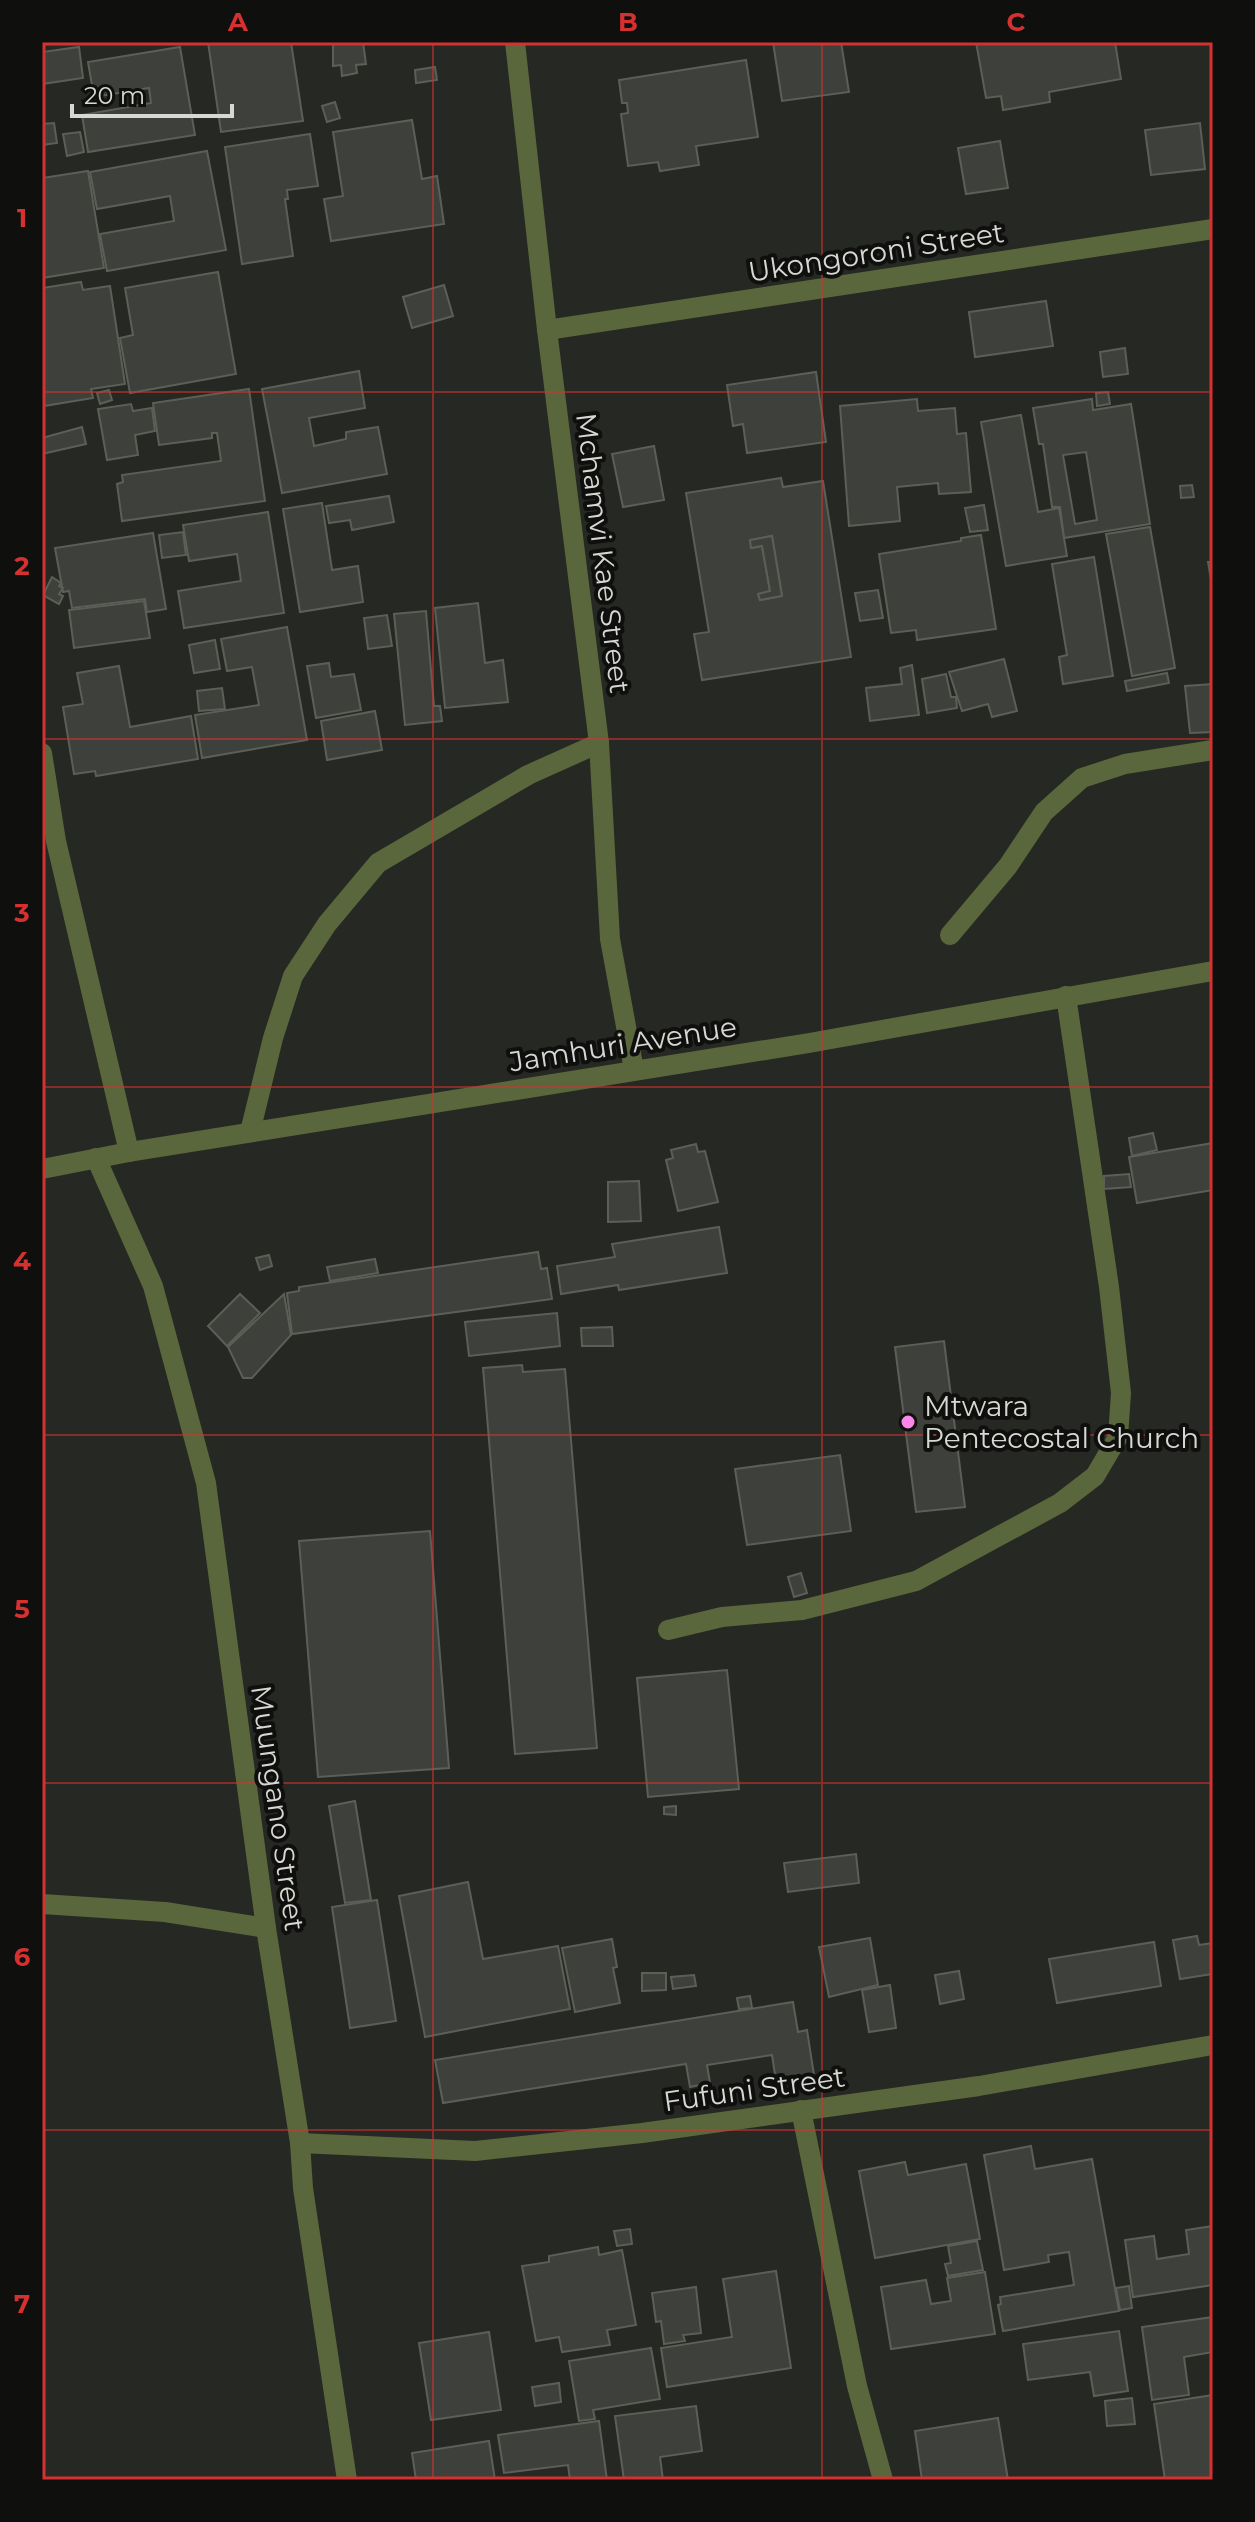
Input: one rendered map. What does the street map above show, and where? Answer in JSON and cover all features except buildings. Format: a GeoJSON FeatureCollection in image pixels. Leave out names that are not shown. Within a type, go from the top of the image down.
{"type":"FeatureCollection","features":[{"type":"Feature","properties":{"kind":"street","name":"Mchamvi Kae Street"},"geometry":{"type":"LineString","coordinates":[[515,42],[547,330],[599,743],[610,939],[634,1070]]}},
{"type":"Feature","properties":{"kind":"street","name":"Ukongoroni Street"},"geometry":{"type":"LineString","coordinates":[[547,330],[1213,229]]}},
{"type":"Feature","properties":{"kind":"street"},"geometry":{"type":"LineString","coordinates":[[250,1132],[273,1038],[293,976],[327,924],[378,863],[528,775],[599,743]]}},
{"type":"Feature","properties":{"kind":"street"},"geometry":{"type":"LineString","coordinates":[[950,935],[1008,866],[1044,812],[1082,778],[1125,764],[1213,750]]}},
{"type":"Feature","properties":{"kind":"street"},"geometry":{"type":"LineString","coordinates":[[42,753],[56,841],[129,1152]]}},
{"type":"Feature","properties":{"kind":"street","name":"Jamhuri Avenue"},"geometry":{"type":"LineString","coordinates":[[42,1169],[250,1132],[809,1043],[1213,971]]}},
{"type":"Feature","properties":{"kind":"street"},"geometry":{"type":"LineString","coordinates":[[668,1630],[722,1617],[802,1610],[916,1581],[1060,1503],[1095,1476],[1118,1437],[1121,1393],[1095,1185],[1066,996]]}},
{"type":"Feature","properties":{"kind":"street","name":"Muungano Street"},"geometry":{"type":"LineString","coordinates":[[96,1158],[153,1286],[206,1483],[266,1928],[300,2143],[303,2188],[347,2480]]}},
{"type":"Feature","properties":{"kind":"street"},"geometry":{"type":"LineString","coordinates":[[42,1904],[165,1912],[266,1928]]}},
{"type":"Feature","properties":{"kind":"street","name":"Fufuni Street"},"geometry":{"type":"LineString","coordinates":[[300,2143],[475,2151],[642,2133],[979,2086],[1213,2045]]}},
{"type":"Feature","properties":{"kind":"street"},"geometry":{"type":"LineString","coordinates":[[801,2110],[857,2386],[883,2480]]}},
{"type":"Feature","properties":{"kind":"place","name":"Mtwara Pentecostal Church"},"geometry":{"type":"Point","coordinates":[908,1422]}}]}
